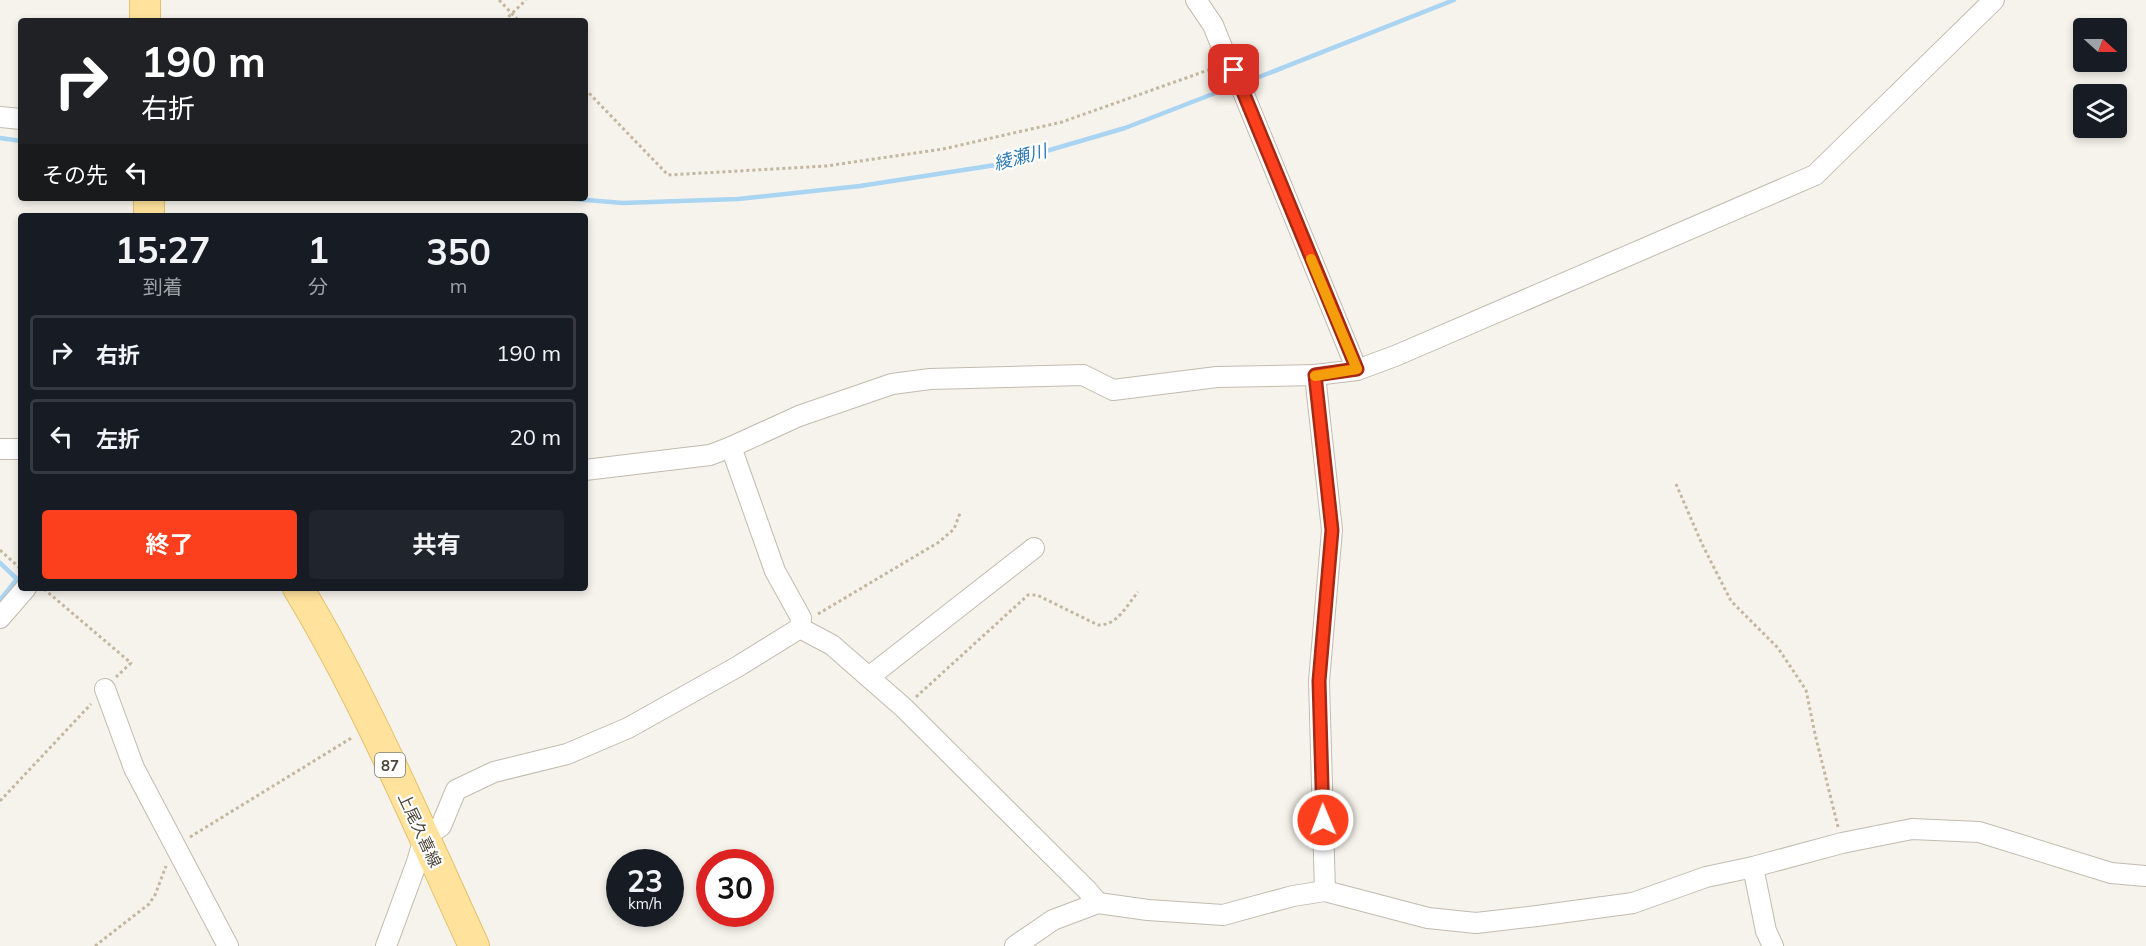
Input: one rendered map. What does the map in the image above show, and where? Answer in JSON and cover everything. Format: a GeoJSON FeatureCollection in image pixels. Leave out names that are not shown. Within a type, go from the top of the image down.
{"type":"FeatureCollection","features":[{"type":"Feature","properties":{"kind":"main road"},"geometry":{"type":"LineString","coordinates":[[145,0],[145,18]]}},
{"type":"Feature","properties":{"kind":"main road","name":"上尾久喜線"},"geometry":{"type":"LineString","coordinates":[[300,591],[345,670],[474,946]]}},
{"type":"Feature","properties":{"kind":"street"},"geometry":{"type":"LineString","coordinates":[[1196,0],[1213,26],[1228,62],[1234,70],[1357,369]]}},
{"type":"Feature","properties":{"kind":"street"},"geometry":{"type":"LineString","coordinates":[[588,470],[710,454],[731,447],[799,416],[892,384],[930,379],[1083,375],[1113,390],[1217,378],[1315,375],[1357,369],[1395,356],[1815,175],[1994,0]]}},
{"type":"Feature","properties":{"kind":"street"},"geometry":{"type":"LineString","coordinates":[[0,117],[18,119]]}},
{"type":"Feature","properties":{"kind":"street"},"geometry":{"type":"LineString","coordinates":[[1315,375],[1332,530],[1319,681],[1325,891]]}},
{"type":"Feature","properties":{"kind":"street"},"geometry":{"type":"LineString","coordinates":[[731,447],[775,571],[801,623],[832,645],[904,708],[1098,903]]}},
{"type":"Feature","properties":{"kind":"street"},"geometry":{"type":"LineString","coordinates":[[0,449],[18,449]]}},
{"type":"Feature","properties":{"kind":"street"},"geometry":{"type":"LineString","coordinates":[[870,677],[1034,548]]}},
{"type":"Feature","properties":{"kind":"street"},"geometry":{"type":"LineString","coordinates":[[0,618],[23,591]]}},
{"type":"Feature","properties":{"kind":"street"},"geometry":{"type":"LineString","coordinates":[[386,946],[424,838],[441,826],[456,790],[494,772],[567,754],[628,728],[737,667],[801,623]]}},
{"type":"Feature","properties":{"kind":"street"},"geometry":{"type":"LineString","coordinates":[[105,689],[134,768],[228,946]]}},
{"type":"Feature","properties":{"kind":"street"},"geometry":{"type":"LineString","coordinates":[[1015,946],[1053,920],[1098,903],[1148,910],[1223,915],[1293,896],[1325,891],[1428,918],[1476,922],[1633,903],[1706,877],[1842,843],[1912,829],[1979,832],[2111,873],[2146,876]]}},
{"type":"Feature","properties":{"kind":"street"},"geometry":{"type":"LineString","coordinates":[[1753,867],[1766,931],[1773,946]]}},
{"type":"Feature","properties":{"kind":"path"},"geometry":{"type":"LineString","coordinates":[[499,0],[516,18]]}},
{"type":"Feature","properties":{"kind":"path"},"geometry":{"type":"LineString","coordinates":[[507,18],[526,0]]}},
{"type":"Feature","properties":{"kind":"path"},"geometry":{"type":"LineString","coordinates":[[588,92],[668,175],[826,166],[954,147],[1062,122],[1108,108],[1228,62]]}},
{"type":"Feature","properties":{"kind":"path"},"geometry":{"type":"LineString","coordinates":[[1676,484],[1702,544],[1731,601],[1778,648],[1806,690],[1842,843]]}},
{"type":"Feature","properties":{"kind":"path"},"geometry":{"type":"LineString","coordinates":[[801,623],[939,542],[954,529],[960,513]]}},
{"type":"Feature","properties":{"kind":"path"},"geometry":{"type":"LineString","coordinates":[[0,550],[18,566]]}},
{"type":"Feature","properties":{"kind":"path"},"geometry":{"type":"LineString","coordinates":[[47,591],[131,663]]}},
{"type":"Feature","properties":{"kind":"path"},"geometry":{"type":"LineString","coordinates":[[904,708],[1028,595],[1037,595],[1098,625],[1106,625],[1116,619],[1138,592]]}},
{"type":"Feature","properties":{"kind":"path"},"geometry":{"type":"LineString","coordinates":[[0,801],[105,689]]}},
{"type":"Feature","properties":{"kind":"path"},"geometry":{"type":"LineString","coordinates":[[95,946],[149,904],[155,895],[174,846],[372,725]]}},
{"type":"Feature","properties":{"kind":"waterway","name":"綾瀬川"},"geometry":{"type":"LineString","coordinates":[[1244,83],[1454,0]]}},
{"type":"Feature","properties":{"kind":"waterway","name":"綾瀬川"},"geometry":{"type":"LineString","coordinates":[[588,200],[623,203],[738,199],[860,186],[1002,164],[1125,128],[1236,85]]}},
{"type":"Feature","properties":{"kind":"waterway","name":"綾瀬川"},"geometry":{"type":"LineString","coordinates":[[0,138],[18,141]]}},
{"type":"Feature","properties":{"kind":"waterway"},"geometry":{"type":"LineString","coordinates":[[0,563],[17,579],[0,600]]}},
{"type":"Feature","properties":{"kind":"slow traffic"},"geometry":{"type":"LineString","coordinates":[[1311,259],[1357,369],[1315,376]]}},
{"type":"Feature","properties":{"kind":"route"},"geometry":{"type":"LineString","coordinates":[[1234,70],[1357,369],[1315,375],[1332,530],[1319,681],[1323,820]]}}]}
